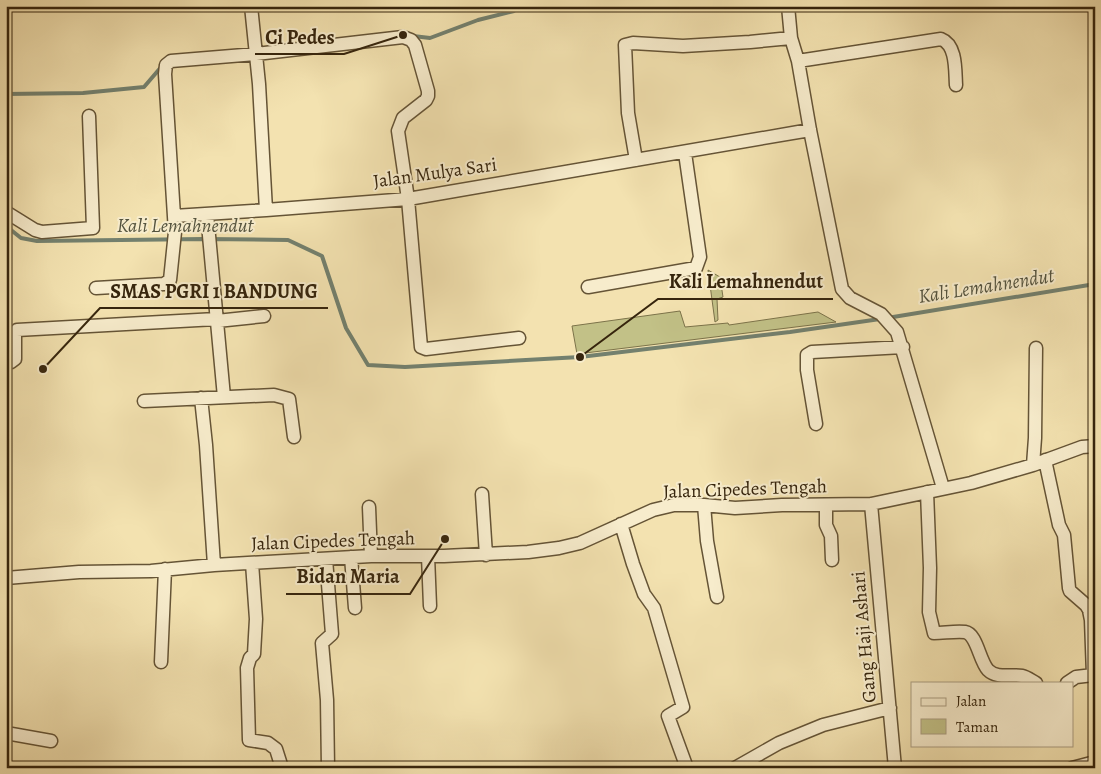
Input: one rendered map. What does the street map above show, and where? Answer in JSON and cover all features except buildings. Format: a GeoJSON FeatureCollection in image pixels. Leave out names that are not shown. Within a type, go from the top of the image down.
{"type":"FeatureCollection","features":[{"type":"Feature","properties":{"kind":"street"},"geometry":{"type":"LineString","coordinates":[[251,6],[266,210]]}},
{"type":"Feature","properties":{"kind":"street"},"geometry":{"type":"LineString","coordinates":[[788,6],[791,38],[798,61],[842,289],[850,298],[881,314],[897,332],[943,488]]}},
{"type":"Feature","properties":{"kind":"street"},"geometry":{"type":"LineString","coordinates":[[96,288],[164,284],[170,280],[175,232],[166,65],[171,61],[179,59],[256,54],[403,37],[411,40],[428,91],[426,100],[403,118],[398,131],[408,199],[422,348],[519,338]]}},
{"type":"Feature","properties":{"kind":"street"},"geometry":{"type":"LineString","coordinates":[[636,160],[628,113],[625,45],[633,43],[683,46],[791,38]]}},
{"type":"Feature","properties":{"kind":"street"},"geometry":{"type":"LineString","coordinates":[[798,61],[941,39],[946,41],[952,49],[956,85]]}},
{"type":"Feature","properties":{"kind":"street"},"geometry":{"type":"LineString","coordinates":[[6,212],[35,230],[42,232],[92,228],[89,116]]}},
{"type":"Feature","properties":{"kind":"street","name":"Jalan Mulya Sari"},"geometry":{"type":"LineString","coordinates":[[174,216],[408,199],[685,153],[810,130]]}},
{"type":"Feature","properties":{"kind":"street"},"geometry":{"type":"LineString","coordinates":[[588,287],[696,268],[700,257],[685,153]]}},
{"type":"Feature","properties":{"kind":"street"},"geometry":{"type":"LineString","coordinates":[[207,214],[209,252],[224,397]]}},
{"type":"Feature","properties":{"kind":"street"},"geometry":{"type":"LineString","coordinates":[[6,362],[11,362],[15,359],[15,333],[17,330],[92,327],[96,324],[216,320],[264,316]]}},
{"type":"Feature","properties":{"kind":"street"},"geometry":{"type":"LineString","coordinates":[[816,424],[807,370],[807,355],[812,352],[902,347]]}},
{"type":"Feature","properties":{"kind":"street"},"geometry":{"type":"LineString","coordinates":[[1036,348],[1035,438],[1039,462],[1064,535],[1069,588],[1086,605],[1091,620],[1093,676],[1076,677],[1068,682]]}},
{"type":"Feature","properties":{"kind":"street"},"geometry":{"type":"LineString","coordinates":[[144,401],[274,395],[288,399],[294,437]]}},
{"type":"Feature","properties":{"kind":"street"},"geometry":{"type":"LineString","coordinates":[[201,398],[214,565]]}},
{"type":"Feature","properties":{"kind":"street","name":"Jalan Cipedes Tengah"},"geometry":{"type":"LineString","coordinates":[[6,578],[79,572],[165,569],[371,556],[486,555],[528,552],[580,543],[621,524],[660,509],[674,506],[704,505],[735,508],[782,505],[871,504],[971,483],[1082,447],[1095,446]]}},
{"type":"Feature","properties":{"kind":"street"},"geometry":{"type":"LineString","coordinates":[[927,492],[930,568],[929,612],[934,633],[965,632],[971,634],[975,641],[977,652],[989,670],[998,675],[1022,676],[1034,682]]}},
{"type":"Feature","properties":{"kind":"street"},"geometry":{"type":"LineString","coordinates":[[482,494],[486,555]]}},
{"type":"Feature","properties":{"kind":"street","name":"Gang Haji Ashari"},"geometry":{"type":"LineString","coordinates":[[871,504],[895,768]]}},
{"type":"Feature","properties":{"kind":"street"},"geometry":{"type":"LineString","coordinates":[[704,505],[707,541],[717,597]]}},
{"type":"Feature","properties":{"kind":"street"},"geometry":{"type":"LineString","coordinates":[[826,506],[826,525],[831,536],[832,560]]}},
{"type":"Feature","properties":{"kind":"street"},"geometry":{"type":"LineString","coordinates":[[369,507],[371,556]]}},
{"type":"Feature","properties":{"kind":"street"},"geometry":{"type":"LineString","coordinates":[[621,524],[632,564],[644,594],[654,608],[683,704],[683,708],[668,714],[668,716],[687,768]]}},
{"type":"Feature","properties":{"kind":"street"},"geometry":{"type":"LineString","coordinates":[[428,556],[430,606]]}},
{"type":"Feature","properties":{"kind":"street"},"geometry":{"type":"LineString","coordinates":[[351,558],[355,608]]}},
{"type":"Feature","properties":{"kind":"street"},"geometry":{"type":"LineString","coordinates":[[326,559],[332,634],[322,644],[327,700],[328,768]]}},
{"type":"Feature","properties":{"kind":"street"},"geometry":{"type":"LineString","coordinates":[[252,563],[256,619],[254,654],[250,658],[247,668],[249,740],[268,743],[276,748],[282,768]]}},
{"type":"Feature","properties":{"kind":"street"},"geometry":{"type":"LineString","coordinates":[[162,662],[165,569]]}},
{"type":"Feature","properties":{"kind":"street"},"geometry":{"type":"LineString","coordinates":[[735,768],[779,743],[814,728],[890,708]]}},
{"type":"Feature","properties":{"kind":"street"},"geometry":{"type":"LineString","coordinates":[[6,733],[51,741]]}},
{"type":"Feature","properties":{"kind":"street"},"geometry":{"type":"LineString","coordinates":[[1072,768],[1095,762]]}},
{"type":"Feature","properties":{"kind":"green space"},"geometry":{"type":"Polygon","coordinates":[[[708,270],[725,280],[726,283],[721,284],[723,297],[717,299],[718,320],[715,322],[708,270]]]}},
{"type":"Feature","properties":{"kind":"green space"},"geometry":{"type":"Polygon","coordinates":[[[680,311],[685,327],[728,323],[729,325],[818,312],[836,322],[577,354],[572,326],[680,311]]]}},
{"type":"Feature","properties":{"kind":"waterway"},"geometry":{"type":"LineString","coordinates":[[413,36],[430,38],[478,20],[514,11],[516,6]]}},
{"type":"Feature","properties":{"kind":"waterway"},"geometry":{"type":"LineString","coordinates":[[6,94],[83,93],[144,87],[162,66]]}},
{"type":"Feature","properties":{"kind":"waterway","name":"Kali Lemahnendut"},"geometry":{"type":"LineString","coordinates":[[6,226],[21,238],[37,241],[288,240],[322,256],[346,328],[368,365],[405,367],[580,357],[790,332],[880,319]]}},
{"type":"Feature","properties":{"kind":"waterway","name":"Kali Lemahnendut"},"geometry":{"type":"LineString","coordinates":[[887,318],[1095,284]]}},
{"type":"Feature","properties":{"kind":"place","name":"Ci Pedes"},"geometry":{"type":"Point","coordinates":[403,35]}},
{"type":"Feature","properties":{"kind":"place","name":"Kali Lemahnendut"},"geometry":{"type":"Point","coordinates":[580,357]}},
{"type":"Feature","properties":{"kind":"place","name":"SMAS PGRI 1 BANDUNG"},"geometry":{"type":"Point","coordinates":[43,369]}},
{"type":"Feature","properties":{"kind":"place","name":"Bidan Maria"},"geometry":{"type":"Point","coordinates":[445,539]}}]}
